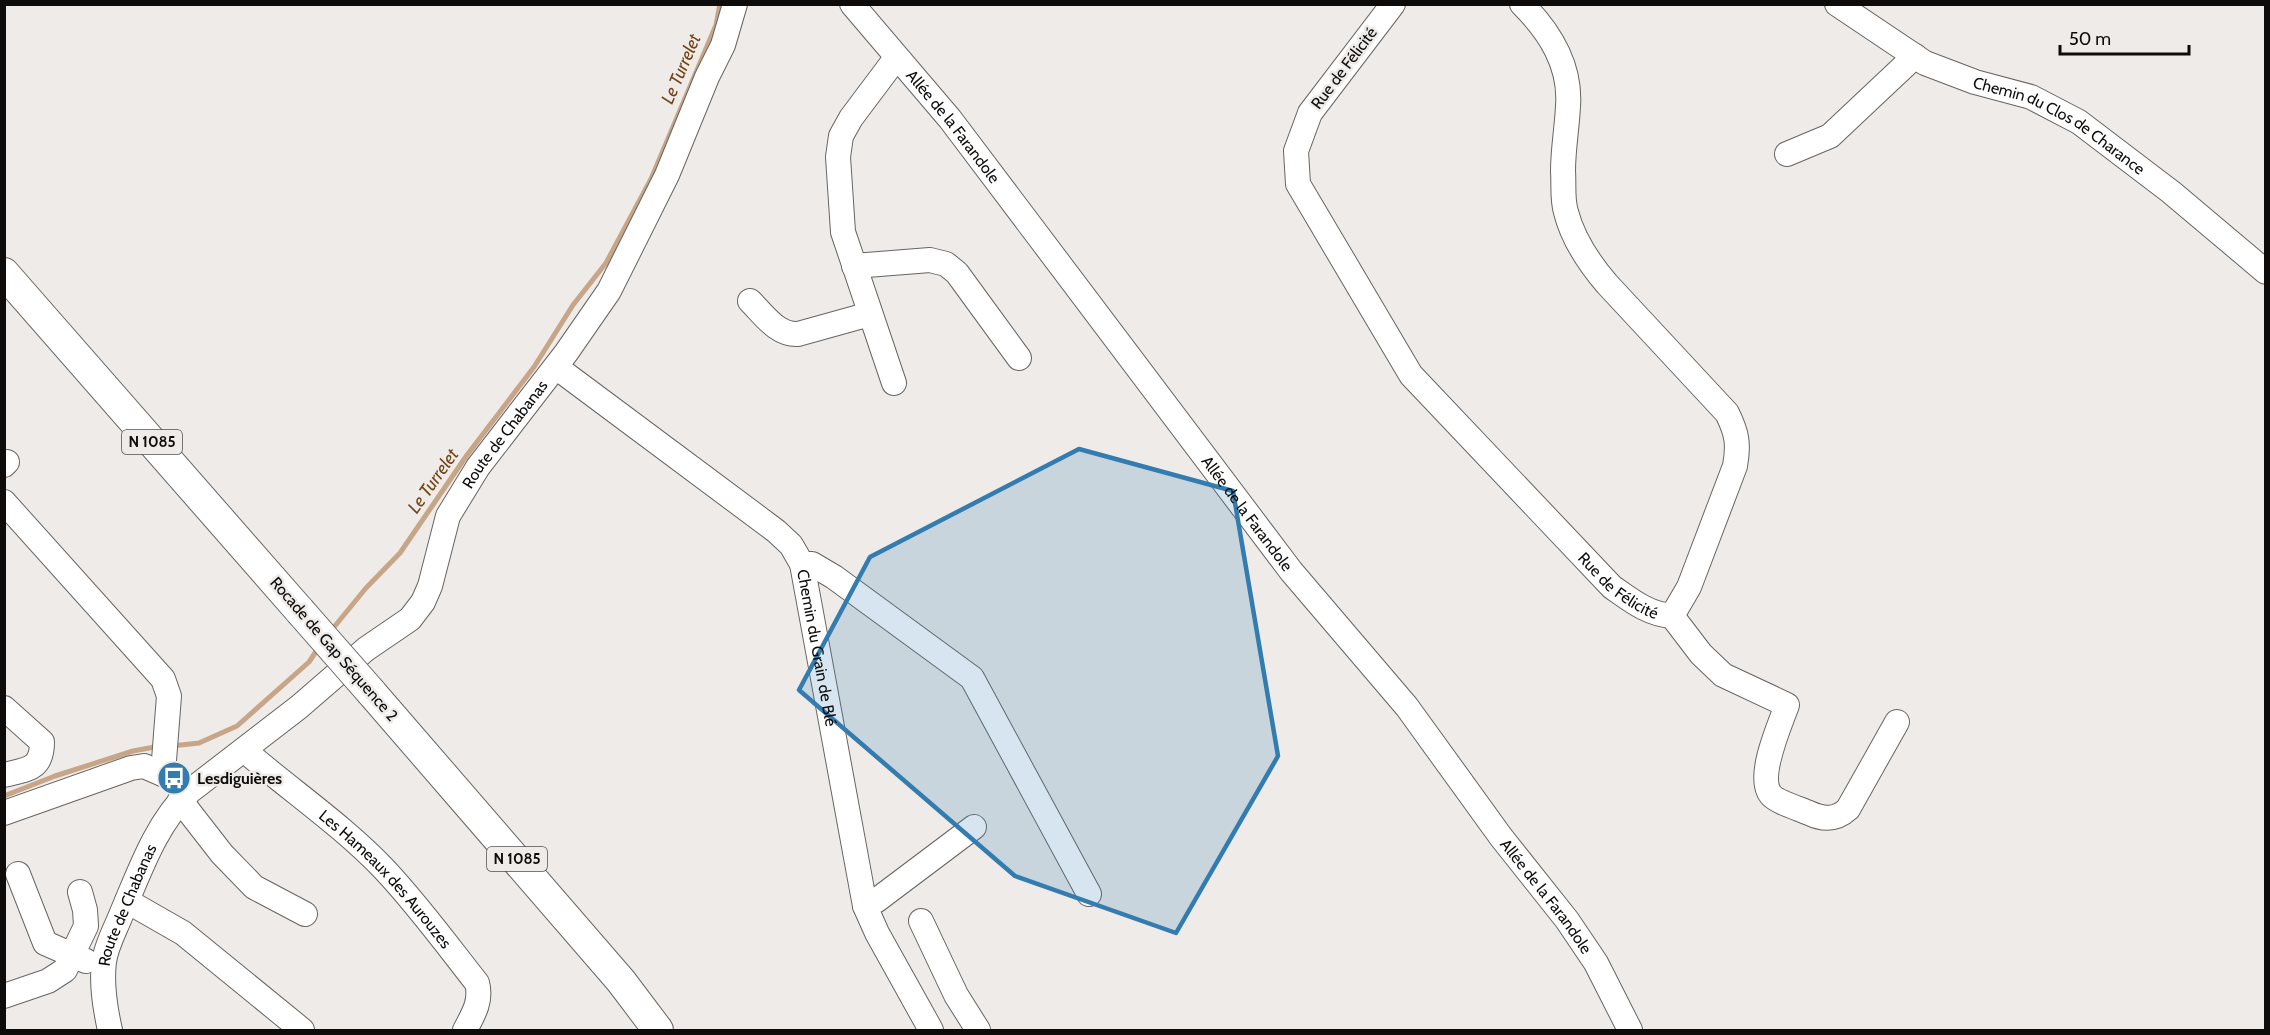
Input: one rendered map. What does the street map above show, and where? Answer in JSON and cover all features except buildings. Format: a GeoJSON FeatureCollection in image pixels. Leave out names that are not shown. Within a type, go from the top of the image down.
{"type":"FeatureCollection","features":[{"type":"Feature","properties":{"kind":"main road","name":"Rocade de Gap Séquence 2"},"geometry":{"type":"LineString","coordinates":[[4,273],[621,981],[658,1030]]}},
{"type":"Feature","properties":{"kind":"street","name":"Route de Chabanas"},"geometry":{"type":"LineString","coordinates":[[110,1030],[103,993],[106,952],[150,850],[185,796],[298,707],[366,649],[410,619],[423,602],[430,586],[448,516],[478,467],[555,367],[609,291],[667,175],[707,77],[723,45],[735,4]]}},
{"type":"Feature","properties":{"kind":"street","name":"Allée de la Farandole"},"geometry":{"type":"LineString","coordinates":[[852,4],[950,119],[1291,571],[1407,707],[1501,837],[1567,920],[1596,963],[1630,1030]]}},
{"type":"Feature","properties":{"kind":"street","name":"Rue de Félicité"},"geometry":{"type":"LineString","coordinates":[[1393,4],[1310,113],[1296,151],[1298,184],[1411,375],[1612,587],[1639,606],[1658,615],[1672,616],[1689,587],[1735,466],[1738,451],[1736,432],[1727,413],[1607,284],[1591,264],[1575,237],[1565,211],[1563,146],[1568,84],[1557,48],[1542,24],[1522,4]]}},
{"type":"Feature","properties":{"kind":"street","name":"Chemin du Clos de Charance"},"geometry":{"type":"LineString","coordinates":[[1837,4],[1925,63],[1955,75],[2031,97],[2079,122],[2171,192],[2265,272]]}},
{"type":"Feature","properties":{"kind":"street"},"geometry":{"type":"LineString","coordinates":[[1787,154],[1830,136],[1915,56]]}},
{"type":"Feature","properties":{"kind":"street"},"geometry":{"type":"LineString","coordinates":[[894,383],[843,232],[838,158],[842,136],[851,118],[896,58]]}},
{"type":"Feature","properties":{"kind":"street"},"geometry":{"type":"LineString","coordinates":[[854,266],[930,260],[946,264],[957,273],[1019,358]]}},
{"type":"Feature","properties":{"kind":"street"},"geometry":{"type":"LineString","coordinates":[[750,301],[780,331],[788,335],[870,314]]}},
{"type":"Feature","properties":{"kind":"street","name":"Chemin du Grain de Blé"},"geometry":{"type":"LineString","coordinates":[[555,367],[791,544],[802,564],[865,906],[877,933],[931,1030]]}},
{"type":"Feature","properties":{"kind":"street"},"geometry":{"type":"LineString","coordinates":[[4,502],[163,679],[170,696],[166,754],[174,778],[222,854],[254,887],[306,914]]}},
{"type":"Feature","properties":{"kind":"street"},"geometry":{"type":"LineString","coordinates":[[802,564],[812,564],[834,577],[972,678],[1089,894]]}},
{"type":"Feature","properties":{"kind":"street"},"geometry":{"type":"LineString","coordinates":[[1672,616],[1701,654],[1723,675],[1787,705],[1769,757],[1766,776],[1767,789],[1772,797],[1816,816],[1831,819],[1842,814],[1848,809],[1897,722]]}},
{"type":"Feature","properties":{"kind":"street"},"geometry":{"type":"LineString","coordinates":[[4,708],[42,742],[42,756],[34,767],[4,775]]}},
{"type":"Feature","properties":{"kind":"street","name":"Les Hameaux des Aurouzes"},"geometry":{"type":"LineString","coordinates":[[244,750],[383,868],[477,983],[480,994],[465,1030]]}},
{"type":"Feature","properties":{"kind":"street"},"geometry":{"type":"LineString","coordinates":[[4,813],[131,768],[144,766],[166,754]]}},
{"type":"Feature","properties":{"kind":"street"},"geometry":{"type":"LineString","coordinates":[[865,906],[877,900],[974,827]]}},
{"type":"Feature","properties":{"kind":"street"},"geometry":{"type":"LineString","coordinates":[[18,874],[45,943],[73,956],[104,964]]}},
{"type":"Feature","properties":{"kind":"street"},"geometry":{"type":"LineString","coordinates":[[4,996],[48,981],[65,970],[86,926],[80,892]]}},
{"type":"Feature","properties":{"kind":"street"},"geometry":{"type":"LineString","coordinates":[[127,901],[183,933],[302,1030]]}},
{"type":"Feature","properties":{"kind":"street"},"geometry":{"type":"LineString","coordinates":[[921,921],[956,994],[978,1030]]}},
{"type":"Feature","properties":{"kind":"highlighted area"},"geometry":{"type":"Polygon","coordinates":[[[1079,449],[1233,491],[1278,756],[1176,933],[1015,876],[799,690],[870,557],[1079,449]]]}},
{"type":"Feature","properties":{"kind":"waterway","name":"Le Turrelet"},"geometry":{"type":"LineString","coordinates":[[330,632],[366,588],[400,553],[467,455],[534,367],[573,305],[606,263],[651,179],[716,25],[720,4]]}},
{"type":"Feature","properties":{"kind":"waterway","name":"Le Turrelet"},"geometry":{"type":"LineString","coordinates":[[172,746],[199,743],[237,726],[309,662],[319,647]]}},
{"type":"Feature","properties":{"kind":"waterway","name":"Le Turrelet"},"geometry":{"type":"LineString","coordinates":[[4,796],[55,776],[133,751],[160,746]]}},
{"type":"Feature","properties":{"kind":"place","name":"Lesdiguières"},"geometry":{"type":"Point","coordinates":[174,778]}}]}
